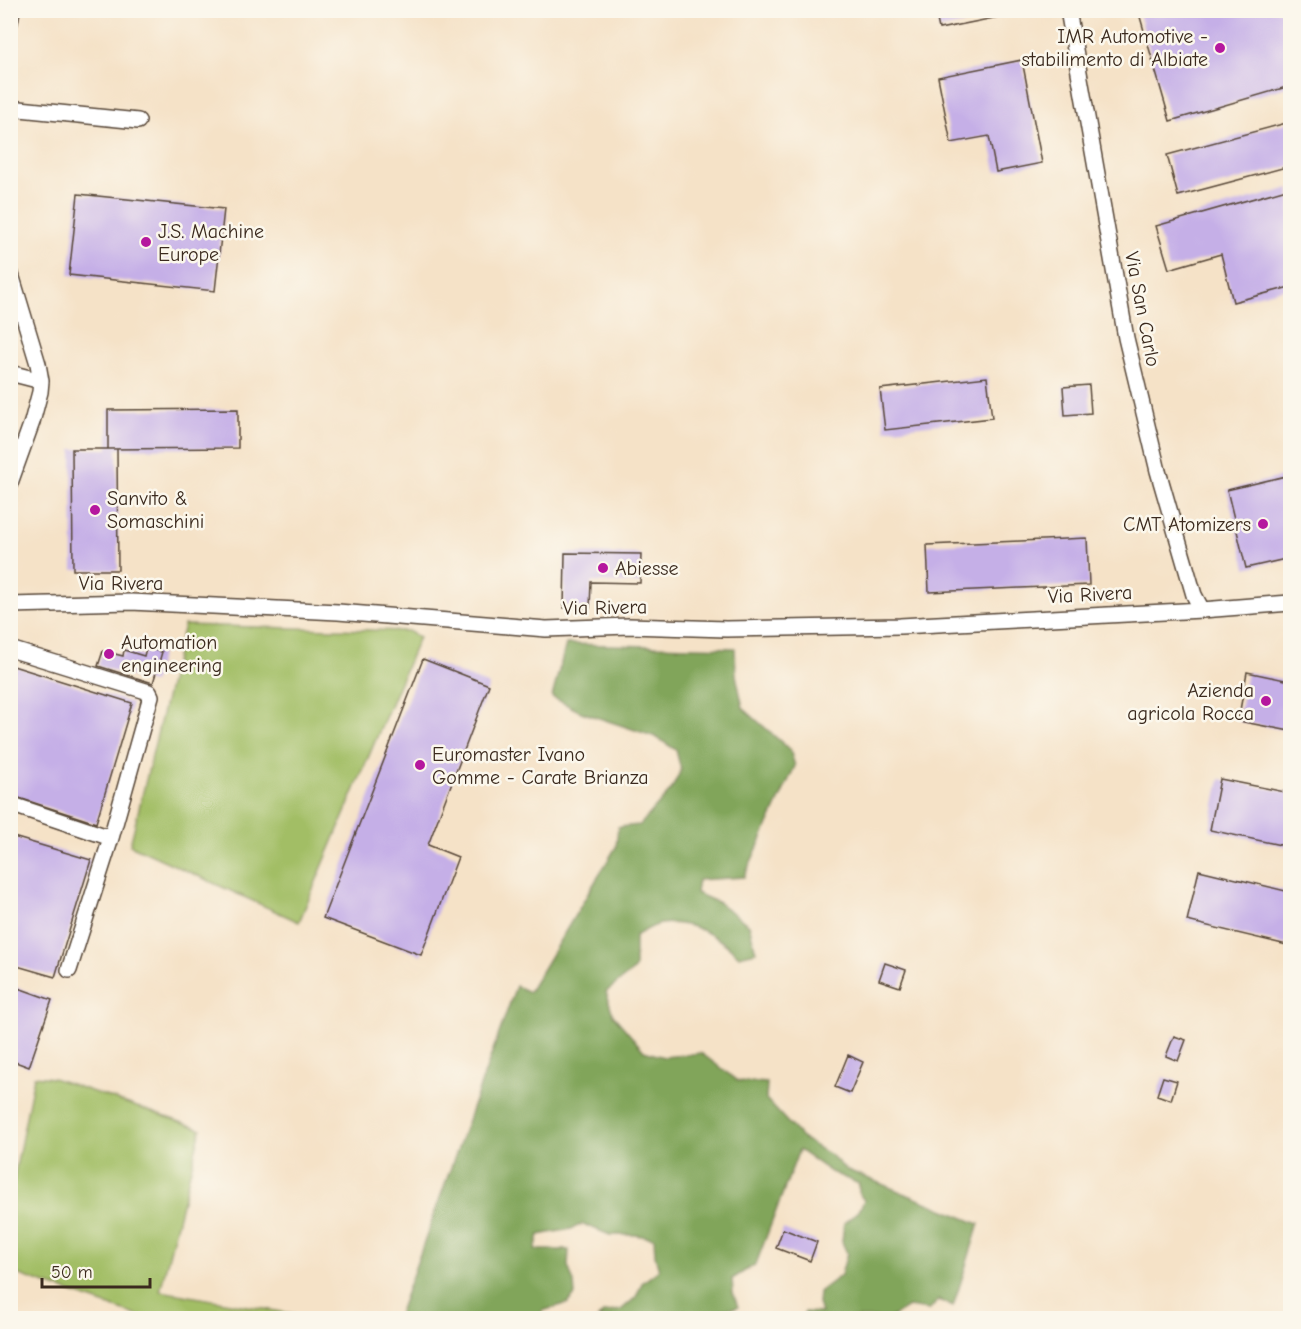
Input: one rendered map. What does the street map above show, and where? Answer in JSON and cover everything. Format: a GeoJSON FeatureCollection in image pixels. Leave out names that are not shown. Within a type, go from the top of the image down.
{"type":"FeatureCollection","features":[{"type":"Feature","properties":{"kind":"street"},"geometry":{"type":"LineString","coordinates":[[10,21],[12,10]]}},
{"type":"Feature","properties":{"kind":"street","name":"Via San Carlo"},"geometry":{"type":"LineString","coordinates":[[1068,10],[1126,338],[1158,471],[1194,595],[1202,610]]}},
{"type":"Feature","properties":{"kind":"street"},"geometry":{"type":"LineString","coordinates":[[10,108],[138,121]]}},
{"type":"Feature","properties":{"kind":"street"},"geometry":{"type":"LineString","coordinates":[[10,271],[41,381],[32,422],[10,483]]}},
{"type":"Feature","properties":{"kind":"street"},"geometry":{"type":"LineString","coordinates":[[10,373],[41,381]]}},
{"type":"Feature","properties":{"kind":"street","name":"Via Rivera"},"geometry":{"type":"LineString","coordinates":[[10,604],[201,605],[338,612],[546,629],[629,626],[726,629],[900,626],[1202,610],[1290,603]]}},
{"type":"Feature","properties":{"kind":"street"},"geometry":{"type":"LineString","coordinates":[[10,649],[148,692],[150,696],[111,838],[69,970]]}},
{"type":"Feature","properties":{"kind":"street"},"geometry":{"type":"LineString","coordinates":[[10,804],[111,838]]}},
{"type":"Feature","properties":{"kind":"green space"},"geometry":{"type":"Polygon","coordinates":[[[184,625],[408,631],[419,637],[299,922],[130,845],[184,625]]]}},
{"type":"Feature","properties":{"kind":"green space"},"geometry":{"type":"Polygon","coordinates":[[[566,644],[735,648],[736,675],[743,708],[790,750],[795,766],[744,877],[698,880],[696,893],[719,903],[749,925],[756,952],[739,956],[713,936],[683,924],[661,924],[651,927],[635,936],[635,969],[606,992],[613,1015],[644,1051],[664,1057],[701,1053],[738,1081],[767,1083],[766,1099],[802,1138],[832,1156],[845,1169],[979,1224],[953,1307],[939,1300],[929,1310],[908,1307],[890,1318],[802,1318],[805,1312],[821,1313],[818,1303],[819,1292],[841,1275],[847,1253],[842,1242],[844,1223],[859,1211],[864,1200],[859,1194],[859,1184],[831,1172],[799,1150],[756,1264],[732,1279],[733,1293],[738,1307],[721,1310],[720,1318],[598,1318],[603,1313],[621,1310],[636,1297],[642,1283],[659,1270],[654,1238],[610,1235],[583,1224],[571,1229],[539,1235],[535,1250],[569,1250],[568,1266],[574,1283],[575,1295],[568,1303],[542,1311],[542,1318],[397,1318],[516,986],[529,992],[616,847],[618,827],[640,825],[671,790],[681,770],[676,750],[656,737],[581,712],[552,697],[566,644]]]}},
{"type":"Feature","properties":{"kind":"green space"},"geometry":{"type":"Polygon","coordinates":[[[34,1076],[53,1078],[201,1129],[160,1291],[294,1314],[292,1318],[144,1318],[11,1272],[11,1193],[34,1076]]]}},
{"type":"Feature","properties":{"kind":"building"},"geometry":{"type":"Polygon","coordinates":[[[935,10],[1003,10],[1004,16],[939,29],[935,10]]]}},
{"type":"Feature","properties":{"kind":"building","name":"IMR Automotive - stabilimento di Albiate"},"geometry":{"type":"Polygon","coordinates":[[[1138,10],[1290,10],[1290,86],[1170,121],[1138,10]]]}},
{"type":"Feature","properties":{"kind":"building"},"geometry":{"type":"Polygon","coordinates":[[[1022,60],[1042,163],[996,172],[989,136],[951,143],[938,77],[1022,60]]]}},
{"type":"Feature","properties":{"kind":"building"},"geometry":{"type":"Polygon","coordinates":[[[1290,122],[1290,166],[1178,196],[1167,155],[1290,122]]]}},
{"type":"Feature","properties":{"kind":"building"},"geometry":{"type":"Polygon","coordinates":[[[1290,188],[1290,287],[1233,302],[1221,254],[1169,269],[1156,226],[1290,188]]]}},
{"type":"Feature","properties":{"kind":"building","name":"J.S. Machine Europe"},"geometry":{"type":"Polygon","coordinates":[[[78,194],[224,209],[215,291],[69,275],[78,194]]]}},
{"type":"Feature","properties":{"kind":"building"},"geometry":{"type":"Polygon","coordinates":[[[987,377],[992,418],[885,430],[880,389],[987,377]]]}},
{"type":"Feature","properties":{"kind":"building"},"geometry":{"type":"Polygon","coordinates":[[[1089,385],[1091,413],[1065,415],[1063,387],[1089,385]]]}},
{"type":"Feature","properties":{"kind":"building"},"geometry":{"type":"Polygon","coordinates":[[[238,409],[238,448],[108,449],[108,410],[238,409]]]}},
{"type":"Feature","properties":{"kind":"building"},"geometry":{"type":"Polygon","coordinates":[[[72,449],[117,449],[118,570],[73,570],[72,449]]]}},
{"type":"Feature","properties":{"kind":"building","name":"CMT Atomizers"},"geometry":{"type":"Polygon","coordinates":[[[1290,475],[1290,558],[1246,568],[1227,490],[1290,475]]]}},
{"type":"Feature","properties":{"kind":"building"},"geometry":{"type":"Polygon","coordinates":[[[1087,538],[1089,585],[929,592],[927,545],[1087,538]]]}},
{"type":"Feature","properties":{"kind":"building","name":"Abiesse"},"geometry":{"type":"Polygon","coordinates":[[[565,553],[641,554],[640,583],[591,582],[590,608],[564,608],[565,553]]]}},
{"type":"Feature","properties":{"kind":"building"},"geometry":{"type":"Polygon","coordinates":[[[146,648],[162,652],[153,683],[98,666],[103,651],[123,656],[124,650],[144,656],[146,648]]]}},
{"type":"Feature","properties":{"kind":"building","name":"Euromaster Ivano Gomme - Carate Brianza"},"geometry":{"type":"Polygon","coordinates":[[[423,659],[489,685],[428,845],[458,857],[421,955],[323,918],[423,659]]]}},
{"type":"Feature","properties":{"kind":"building"},"geometry":{"type":"Polygon","coordinates":[[[10,665],[132,703],[96,823],[10,795],[10,665]]]}},
{"type":"Feature","properties":{"kind":"building","name":"Azienda agricola Rocca"},"geometry":{"type":"Polygon","coordinates":[[[1247,672],[1290,681],[1290,731],[1238,721],[1247,672]]]}},
{"type":"Feature","properties":{"kind":"building"},"geometry":{"type":"Polygon","coordinates":[[[1220,779],[1290,793],[1290,847],[1210,830],[1220,779]]]}},
{"type":"Feature","properties":{"kind":"building"},"geometry":{"type":"Polygon","coordinates":[[[10,836],[91,860],[55,977],[10,964],[10,836]]]}},
{"type":"Feature","properties":{"kind":"building"},"geometry":{"type":"Polygon","coordinates":[[[1199,870],[1290,892],[1290,931],[1287,945],[1187,921],[1199,870]]]}},
{"type":"Feature","properties":{"kind":"building"},"geometry":{"type":"Polygon","coordinates":[[[885,963],[906,970],[900,987],[879,980],[885,963]]]}},
{"type":"Feature","properties":{"kind":"building"},"geometry":{"type":"Polygon","coordinates":[[[10,985],[52,1000],[29,1067],[10,1060],[10,985]]]}},
{"type":"Feature","properties":{"kind":"building"},"geometry":{"type":"Polygon","coordinates":[[[1174,1036],[1186,1040],[1178,1061],[1166,1056],[1174,1036]]]}},
{"type":"Feature","properties":{"kind":"building"},"geometry":{"type":"Polygon","coordinates":[[[848,1055],[863,1062],[850,1093],[835,1087],[848,1055]]]}},
{"type":"Feature","properties":{"kind":"building"},"geometry":{"type":"Polygon","coordinates":[[[1163,1077],[1177,1081],[1171,1100],[1157,1095],[1163,1077]]]}},
{"type":"Feature","properties":{"kind":"building"},"geometry":{"type":"Polygon","coordinates":[[[783,1229],[817,1242],[810,1261],[776,1248],[783,1229]]]}},
{"type":"Feature","properties":{"kind":"place","name":"IMR Automotive - stabilimento di Albiate"},"geometry":{"type":"Point","coordinates":[1220,48]}},
{"type":"Feature","properties":{"kind":"place","name":"J.S. Machine Europe"},"geometry":{"type":"Point","coordinates":[146,242]}},
{"type":"Feature","properties":{"kind":"place","name":"Sanvito & Somaschini"},"geometry":{"type":"Point","coordinates":[95,510]}},
{"type":"Feature","properties":{"kind":"place","name":"CMT Atomizers"},"geometry":{"type":"Point","coordinates":[1263,524]}},
{"type":"Feature","properties":{"kind":"place","name":"Abiesse"},"geometry":{"type":"Point","coordinates":[603,568]}},
{"type":"Feature","properties":{"kind":"place","name":"Automation engineering"},"geometry":{"type":"Point","coordinates":[109,654]}},
{"type":"Feature","properties":{"kind":"place","name":"Azienda agricola Rocca"},"geometry":{"type":"Point","coordinates":[1266,701]}},
{"type":"Feature","properties":{"kind":"place","name":"Euromaster Ivano Gomme - Carate Brianza"},"geometry":{"type":"Point","coordinates":[420,765]}}]}
